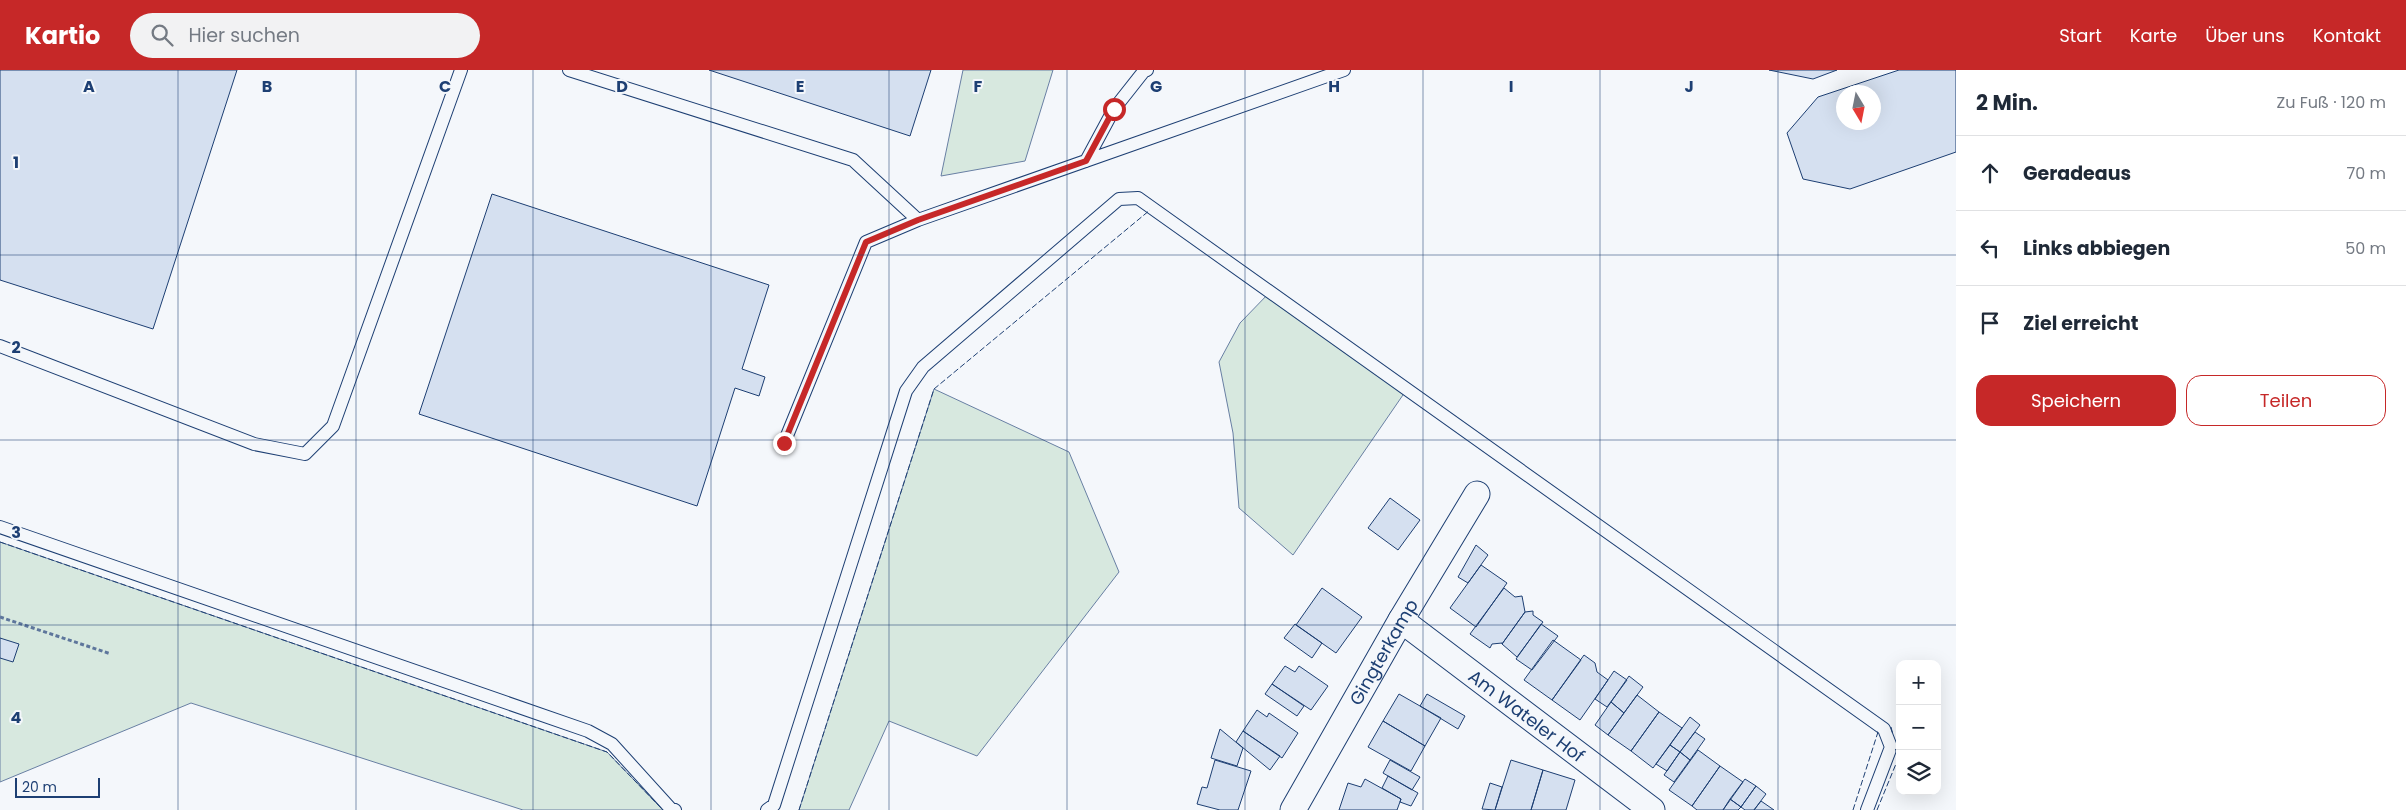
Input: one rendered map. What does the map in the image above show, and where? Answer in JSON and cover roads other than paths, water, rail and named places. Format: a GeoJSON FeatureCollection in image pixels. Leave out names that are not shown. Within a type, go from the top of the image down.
{"type":"FeatureCollection","features":[{"type":"Feature","properties":{"kind":"street","name":"Gingterkamp"},"geometry":{"type":"LineString","coordinates":[[1293,810],[1401,620],[1477,494]]}},
{"type":"Feature","properties":{"kind":"street","name":"Am Wateler Hof"},"geometry":{"type":"LineString","coordinates":[[1401,620],[1652,810]]}},
{"type":"Feature","properties":{"kind":"lane"},"geometry":{"type":"LineString","coordinates":[[0,346],[254,444],[305,454],[333,426],[462,70]]}},
{"type":"Feature","properties":{"kind":"lane"},"geometry":{"type":"LineString","coordinates":[[569,70],[853,160],[918,220]]}},
{"type":"Feature","properties":{"kind":"lane"},"geometry":{"type":"LineString","coordinates":[[1086,161],[1114,109],[1144,71],[1148,70]]}},
{"type":"Feature","properties":{"kind":"lane"},"geometry":{"type":"LineString","coordinates":[[784,443],[866,242],[918,220],[1339,71]]}},
{"type":"Feature","properties":{"kind":"lane"},"geometry":{"type":"LineString","coordinates":[[768,810],[774,805],[906,391],[923,367],[1119,200],[1138,198],[1884,729],[1890,747],[1867,810]]}},
{"type":"Feature","properties":{"kind":"lane"},"geometry":{"type":"LineString","coordinates":[[0,527],[588,731],[612,744],[670,808],[674,810]]}}]}
